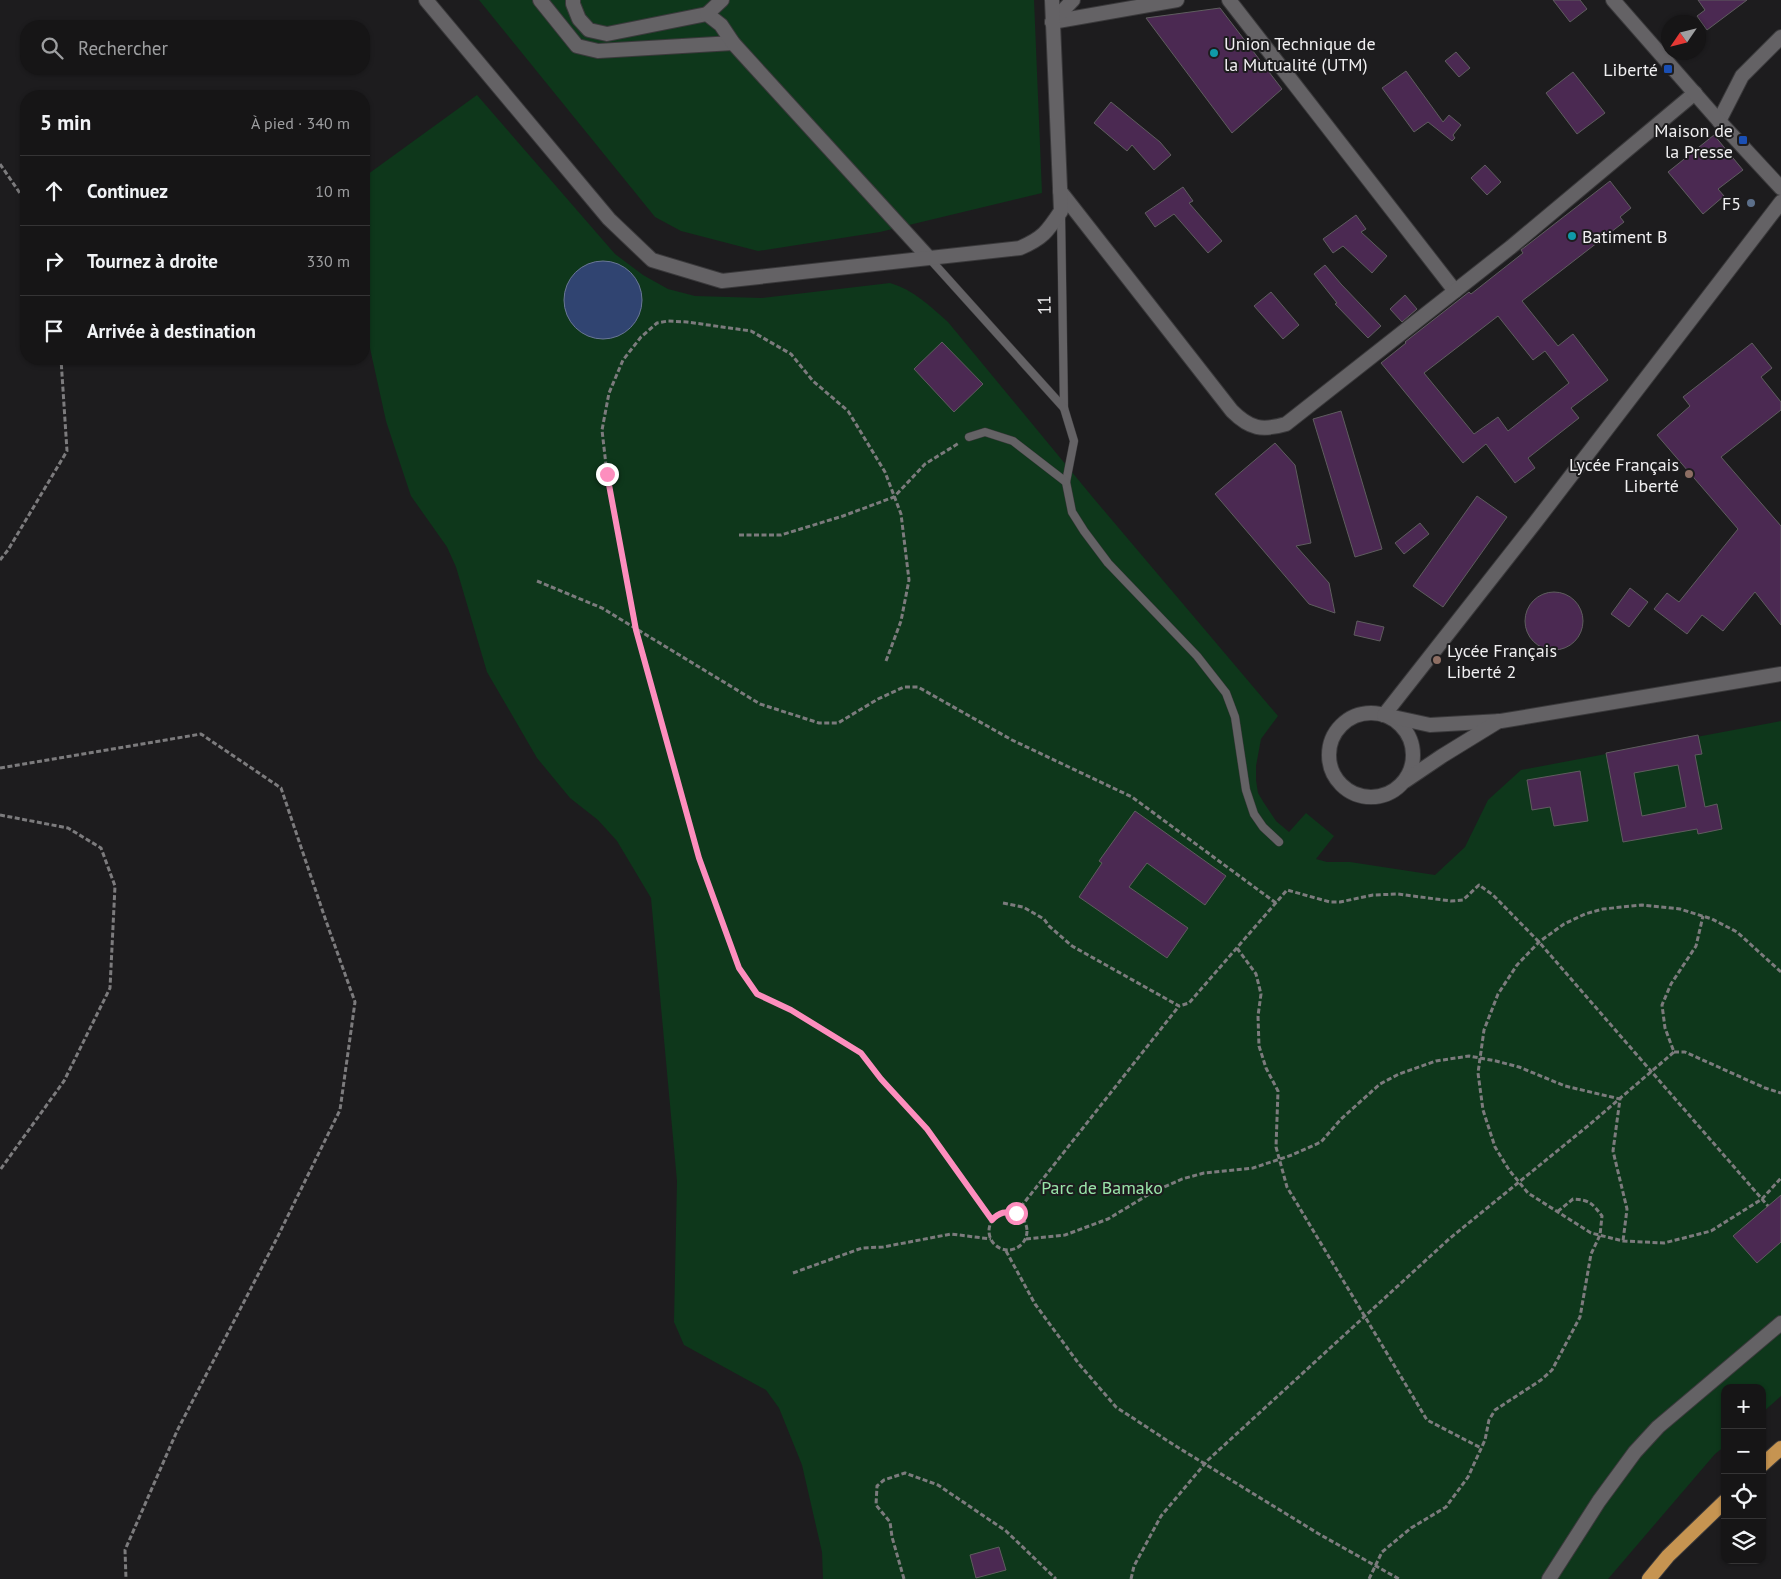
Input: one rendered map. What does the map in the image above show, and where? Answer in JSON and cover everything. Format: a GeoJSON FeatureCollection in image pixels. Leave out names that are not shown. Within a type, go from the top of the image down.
{"type":"FeatureCollection","features":[{"type":"Feature","properties":{"kind":"highway"},"geometry":{"type":"LineString","coordinates":[[1766,1461],[1781,1448]]}},
{"type":"Feature","properties":{"kind":"highway"},"geometry":{"type":"LineString","coordinates":[[1649,1579],[1668,1556],[1721,1505]]}},
{"type":"Feature","properties":{"kind":"street"},"geometry":{"type":"LineString","coordinates":[[426,0],[608,219],[652,260],[722,281],[1020,248],[1037,240],[1061,211]]}},
{"type":"Feature","properties":{"kind":"street"},"geometry":{"type":"LineString","coordinates":[[540,0],[577,46],[598,51],[733,43]]}},
{"type":"Feature","properties":{"kind":"street"},"geometry":{"type":"LineString","coordinates":[[574,0],[573,4],[579,19],[589,30],[607,34],[707,14],[722,0]]}},
{"type":"Feature","properties":{"kind":"street","name":"11"},"geometry":{"type":"LineString","coordinates":[[1052,0],[1061,211]]}},
{"type":"Feature","properties":{"kind":"street"},"geometry":{"type":"LineString","coordinates":[[1052,22],[1074,0]]}},
{"type":"Feature","properties":{"kind":"street"},"geometry":{"type":"LineString","coordinates":[[1052,22],[1178,0]]}},
{"type":"Feature","properties":{"kind":"street"},"geometry":{"type":"LineString","coordinates":[[1229,0],[1454,290]]}},
{"type":"Feature","properties":{"kind":"street"},"geometry":{"type":"LineString","coordinates":[[1613,0],[1719,121],[1781,188]]}},
{"type":"Feature","properties":{"kind":"street"},"geometry":{"type":"LineString","coordinates":[[707,14],[721,25],[733,43],[929,258]]}},
{"type":"Feature","properties":{"kind":"street"},"geometry":{"type":"LineString","coordinates":[[1719,121],[1742,76],[1781,37]]}},
{"type":"Feature","properties":{"kind":"street"},"geometry":{"type":"LineString","coordinates":[[1060,191],[1232,411],[1243,422],[1255,427],[1271,429],[1286,424],[1511,247],[1695,93]]}},
{"type":"Feature","properties":{"kind":"street"},"geometry":{"type":"LineString","coordinates":[[1384,715],[1528,532],[1781,202]]}},
{"type":"Feature","properties":{"kind":"street"},"geometry":{"type":"LineString","coordinates":[[1501,721],[1442,756],[1405,781],[1396,790],[1384,795],[1372,798],[1359,796],[1343,786],[1332,770],[1329,758],[1330,746],[1335,734],[1343,724],[1353,717],[1365,713],[1375,713],[1430,725],[1501,721],[1781,674]]}},
{"type":"Feature","properties":{"kind":"street"},"geometry":{"type":"LineString","coordinates":[[1384,715],[1398,723],[1408,735],[1414,751],[1412,767],[1405,781]]}},
{"type":"Feature","properties":{"kind":"street"},"geometry":{"type":"LineString","coordinates":[[1549,1579],[1599,1500],[1635,1452],[1658,1427],[1781,1323]]}},
{"type":"Feature","properties":{"kind":"lane","name":"11"},"geometry":{"type":"LineString","coordinates":[[1061,211],[1064,408]]}},
{"type":"Feature","properties":{"kind":"lane"},"geometry":{"type":"LineString","coordinates":[[929,258],[1064,408],[1074,441],[1066,482],[1072,512],[1084,532],[1108,563],[1196,656],[1226,693],[1235,716],[1246,790],[1254,814],[1263,827],[1279,842]]}},
{"type":"Feature","properties":{"kind":"lane"},"geometry":{"type":"LineString","coordinates":[[968,437],[985,432],[1013,441],[1066,482]]}},
{"type":"Feature","properties":{"kind":"path"},"geometry":{"type":"LineString","coordinates":[[0,164],[20,193]]}},
{"type":"Feature","properties":{"kind":"path"},"geometry":{"type":"LineString","coordinates":[[886,661],[901,620],[909,580],[901,514],[885,472],[848,411],[813,381],[791,354],[751,331],[687,322],[668,321],[657,323],[641,337],[623,360],[609,393],[602,430],[607,474],[636,630],[699,858],[739,968],[757,994],[791,1010],[861,1053],[881,1079],[927,1129],[992,1220]]}},
{"type":"Feature","properties":{"kind":"path"},"geometry":{"type":"LineString","coordinates":[[0,560],[8,550],[67,451],[61,365]]}},
{"type":"Feature","properties":{"kind":"path"},"geometry":{"type":"LineString","coordinates":[[739,535],[781,535],[843,516],[894,497],[925,464],[968,437]]}},
{"type":"Feature","properties":{"kind":"path"},"geometry":{"type":"LineString","coordinates":[[537,581],[602,608],[760,704],[819,724],[838,723],[878,699],[904,687],[918,687],[1012,740],[1132,797],[1276,903]]}},
{"type":"Feature","properties":{"kind":"path"},"geometry":{"type":"LineString","coordinates":[[0,768],[201,734],[280,788],[355,1002],[340,1110],[276,1240],[177,1431],[125,1550],[126,1579]]}},
{"type":"Feature","properties":{"kind":"path"},"geometry":{"type":"LineString","coordinates":[[0,815],[68,828],[101,848],[115,886],[110,988],[64,1081],[0,1170]]}},
{"type":"Feature","properties":{"kind":"path"},"geometry":{"type":"LineString","coordinates":[[1016,1213],[1179,1006],[1189,1003],[1287,890],[1330,902],[1340,902],[1373,895],[1398,894],[1451,902],[1463,900],[1479,885],[1493,895],[1539,942],[1768,1206]]}},
{"type":"Feature","properties":{"kind":"path"},"geometry":{"type":"LineString","coordinates":[[1003,903],[1023,907],[1044,920],[1072,946],[1179,1006]]}},
{"type":"Feature","properties":{"kind":"path"},"geometry":{"type":"LineString","coordinates":[[1781,972],[1737,932],[1712,918],[1680,909],[1642,905],[1603,909],[1586,914],[1564,924],[1539,942],[1517,965],[1498,994],[1484,1030],[1478,1073],[1482,1110],[1495,1147],[1509,1170],[1528,1193],[1591,1233],[1623,1241],[1664,1243],[1711,1231],[1762,1199],[1781,1178]]}},
{"type":"Feature","properties":{"kind":"path"},"geometry":{"type":"LineString","coordinates":[[1674,1052],[1665,1028],[1662,1005],[1671,984],[1696,946],[1703,916]]}},
{"type":"Feature","properties":{"kind":"path"},"geometry":{"type":"LineString","coordinates":[[1237,948],[1256,974],[1261,994],[1258,1016],[1258,1046],[1266,1068],[1278,1091],[1276,1147],[1288,1187],[1427,1420],[1481,1448]]}},
{"type":"Feature","properties":{"kind":"path"},"geometry":{"type":"LineString","coordinates":[[1131,1579],[1134,1566],[1162,1516],[1205,1464],[1448,1239],[1620,1099],[1674,1052],[1685,1052],[1765,1088],[1781,1093]]}},
{"type":"Feature","properties":{"kind":"path"},"geometry":{"type":"LineString","coordinates":[[1026,1239],[1065,1235],[1108,1219],[1151,1193],[1182,1178],[1204,1172],[1253,1168],[1321,1142],[1341,1119],[1380,1084],[1400,1074],[1436,1061],[1469,1056],[1481,1058],[1519,1067],[1565,1086],[1620,1099]]}},
{"type":"Feature","properties":{"kind":"path"},"geometry":{"type":"LineString","coordinates":[[1620,1099],[1613,1151],[1627,1209],[1623,1241]]}},
{"type":"Feature","properties":{"kind":"path"},"geometry":{"type":"LineString","coordinates":[[1369,1579],[1382,1552],[1411,1528],[1446,1507],[1468,1477],[1485,1440],[1489,1420],[1495,1410],[1541,1380],[1552,1370],[1580,1317],[1591,1254],[1600,1235],[1602,1216],[1593,1204],[1586,1200],[1573,1199],[1557,1212]]}},
{"type":"Feature","properties":{"kind":"path"},"geometry":{"type":"LineString","coordinates":[[1006,1251],[1019,1247],[1026,1239],[1027,1226],[1021,1216],[1016,1213],[1003,1212],[996,1215],[992,1220],[988,1233],[994,1245],[1006,1251],[1035,1304],[1079,1364],[1116,1406],[1205,1464],[1319,1534],[1399,1579]]}},
{"type":"Feature","properties":{"kind":"path"},"geometry":{"type":"LineString","coordinates":[[793,1273],[862,1248],[883,1247],[951,1234],[991,1239]]}},
{"type":"Feature","properties":{"kind":"path"},"geometry":{"type":"LineString","coordinates":[[904,1579],[892,1537],[890,1522],[876,1505],[877,1486],[884,1480],[905,1473],[938,1485],[1006,1531],[1056,1579]]}},
{"type":"Feature","properties":{"kind":"green space"},"geometry":{"type":"Polygon","coordinates":[[[479,0],[1034,0],[1042,193],[880,232],[758,251],[681,231],[655,217],[479,0]]]}},
{"type":"Feature","properties":{"kind":"green space","name":"Parc de Bamako"},"geometry":{"type":"Polygon","coordinates":[[[477,95],[615,254],[643,275],[668,289],[695,296],[762,298],[890,283],[914,294],[948,322],[1095,500],[1278,716],[1261,739],[1256,766],[1258,793],[1276,821],[1289,832],[1306,813],[1334,836],[1316,859],[1327,862],[1350,862],[1435,875],[1465,847],[1488,800],[1521,770],[1781,721],[1781,1396],[1766,1409],[1766,1384],[1721,1384],[1721,1449],[1608,1579],[823,1579],[822,1552],[802,1465],[779,1408],[766,1390],[684,1345],[674,1322],[677,1181],[651,898],[617,841],[598,820],[570,798],[537,758],[487,672],[456,567],[447,547],[411,496],[386,421],[370,348],[370,173],[477,95]]]}},
{"type":"Feature","properties":{"kind":"water"},"geometry":{"type":"Polygon","coordinates":[[[595,261],[611,261],[625,267],[636,278],[642,292],[642,308],[636,322],[625,333],[611,339],[595,339],[581,333],[570,322],[564,308],[564,292],[570,278],[581,267],[595,261]]]}},
{"type":"Feature","properties":{"kind":"building"},"geometry":{"type":"Polygon","coordinates":[[[1553,0],[1580,0],[1587,9],[1570,22],[1553,0]]]}},
{"type":"Feature","properties":{"kind":"building"},"geometry":{"type":"Polygon","coordinates":[[[1698,0],[1747,0],[1707,30],[1706,15],[1698,15],[1705,10],[1698,0]]]}},
{"type":"Feature","properties":{"kind":"building","name":"Union Technique de la Mutualité (UTM)"},"geometry":{"type":"Polygon","coordinates":[[[1220,8],[1282,89],[1232,133],[1146,18],[1220,8]]]}},
{"type":"Feature","properties":{"kind":"building"},"geometry":{"type":"Polygon","coordinates":[[[1456,52],[1470,68],[1459,77],[1445,61],[1456,52]]]}},
{"type":"Feature","properties":{"kind":"building"},"geometry":{"type":"Polygon","coordinates":[[[1406,71],[1443,122],[1449,115],[1461,125],[1453,135],[1455,138],[1452,141],[1428,122],[1414,132],[1382,88],[1406,71]]]}},
{"type":"Feature","properties":{"kind":"building"},"geometry":{"type":"Polygon","coordinates":[[[1573,72],[1605,113],[1577,134],[1546,93],[1573,72]]]}},
{"type":"Feature","properties":{"kind":"building"},"geometry":{"type":"Polygon","coordinates":[[[1111,102],[1160,142],[1171,155],[1154,170],[1132,145],[1127,151],[1094,123],[1111,102]]]}},
{"type":"Feature","properties":{"kind":"building"},"geometry":{"type":"Polygon","coordinates":[[[1714,135],[1743,170],[1718,189],[1724,196],[1703,214],[1668,172],[1714,135]]]}},
{"type":"Feature","properties":{"kind":"building"},"geometry":{"type":"Polygon","coordinates":[[[1485,165],[1501,182],[1487,195],[1471,178],[1485,165]]]}},
{"type":"Feature","properties":{"kind":"building"},"geometry":{"type":"Polygon","coordinates":[[[1610,181],[1631,208],[1620,217],[1624,222],[1522,301],[1558,346],[1573,334],[1608,380],[1571,408],[1579,418],[1528,458],[1535,468],[1515,483],[1486,444],[1463,463],[1381,363],[1469,292],[1471,294],[1523,253],[1521,250],[1610,181]],[[1498,316],[1424,373],[1474,434],[1498,417],[1508,431],[1569,383],[1545,351],[1533,360],[1498,316]]]}},
{"type":"Feature","properties":{"kind":"building"},"geometry":{"type":"Polygon","coordinates":[[[1183,187],[1193,201],[1189,203],[1222,241],[1208,253],[1174,214],[1155,227],[1145,213],[1183,187]]]}},
{"type":"Feature","properties":{"kind":"building"},"geometry":{"type":"Polygon","coordinates":[[[1356,215],[1366,229],[1361,232],[1387,256],[1372,273],[1343,246],[1333,253],[1323,239],[1356,215]]]}},
{"type":"Feature","properties":{"kind":"building"},"geometry":{"type":"Polygon","coordinates":[[[1325,265],[1381,326],[1368,338],[1335,304],[1337,303],[1314,274],[1325,265]]]}},
{"type":"Feature","properties":{"kind":"building"},"geometry":{"type":"Polygon","coordinates":[[[1271,292],[1299,325],[1283,339],[1254,306],[1271,292]]]}},
{"type":"Feature","properties":{"kind":"building"},"geometry":{"type":"Polygon","coordinates":[[[1405,295],[1417,309],[1402,322],[1390,309],[1405,295]]]}},
{"type":"Feature","properties":{"kind":"building"},"geometry":{"type":"Polygon","coordinates":[[[942,342],[983,384],[954,412],[914,369],[942,342]]]}},
{"type":"Feature","properties":{"kind":"building"},"geometry":{"type":"Polygon","coordinates":[[[1752,343],[1772,368],[1761,377],[1781,402],[1781,410],[1721,457],[1781,526],[1781,625],[1755,592],[1723,631],[1702,615],[1687,634],[1654,609],[1667,593],[1679,602],[1738,529],[1657,435],[1690,406],[1683,397],[1752,343]]]}},
{"type":"Feature","properties":{"kind":"building"},"geometry":{"type":"Polygon","coordinates":[[[1341,411],[1382,549],[1355,557],[1313,419],[1341,411]]]}},
{"type":"Feature","properties":{"kind":"building"},"geometry":{"type":"Polygon","coordinates":[[[1275,443],[1295,465],[1311,543],[1296,546],[1329,583],[1335,613],[1309,604],[1215,494],[1275,443]]]}},
{"type":"Feature","properties":{"kind":"building"},"geometry":{"type":"Polygon","coordinates":[[[1477,496],[1507,517],[1443,607],[1413,586],[1477,496]]]}},
{"type":"Feature","properties":{"kind":"building"},"geometry":{"type":"Polygon","coordinates":[[[1420,523],[1429,534],[1404,554],[1395,543],[1420,523]]]}},
{"type":"Feature","properties":{"kind":"building"},"geometry":{"type":"Polygon","coordinates":[[[1630,588],[1648,602],[1629,627],[1611,614],[1630,588]]]}},
{"type":"Feature","properties":{"kind":"building"},"geometry":{"type":"Polygon","coordinates":[[[1554,592],[1570,597],[1578,605],[1583,621],[1578,637],[1570,645],[1554,650],[1538,645],[1530,637],[1525,621],[1530,605],[1538,597],[1554,592]]]}},
{"type":"Feature","properties":{"kind":"building"},"geometry":{"type":"Polygon","coordinates":[[[1357,621],[1384,627],[1380,641],[1354,635],[1357,621]]]}},
{"type":"Feature","properties":{"kind":"building"},"geometry":{"type":"Polygon","coordinates":[[[1698,735],[1702,754],[1695,755],[1705,807],[1717,804],[1722,829],[1698,834],[1697,829],[1623,842],[1606,753],[1698,735]],[[1678,765],[1634,773],[1642,816],[1686,807],[1678,765]]]}},
{"type":"Feature","properties":{"kind":"building"},"geometry":{"type":"Polygon","coordinates":[[[1580,771],[1588,821],[1554,826],[1550,807],[1532,810],[1527,780],[1580,771]]]}},
{"type":"Feature","properties":{"kind":"building"},"geometry":{"type":"Polygon","coordinates":[[[1135,811],[1226,876],[1205,905],[1147,863],[1129,887],[1188,928],[1167,958],[1079,897],[1102,863],[1099,861],[1135,811]]]}},
{"type":"Feature","properties":{"kind":"building"},"geometry":{"type":"Polygon","coordinates":[[[1781,1195],[1781,1242],[1757,1263],[1733,1236],[1781,1195]]]}},
{"type":"Feature","properties":{"kind":"building"},"geometry":{"type":"Polygon","coordinates":[[[999,1547],[1006,1570],[976,1578],[970,1555],[999,1547]]]}},
{"type":"Feature","properties":{"kind":"place","name":"Union Technique de la Mutualité (UTM)"},"geometry":{"type":"Point","coordinates":[1214,53]}},
{"type":"Feature","properties":{"kind":"place","name":"Liberté"},"geometry":{"type":"Point","coordinates":[1668,69]}},
{"type":"Feature","properties":{"kind":"place","name":"Maison de la Presse"},"geometry":{"type":"Point","coordinates":[1743,140]}},
{"type":"Feature","properties":{"kind":"place","name":"F5"},"geometry":{"type":"Point","coordinates":[1751,203]}},
{"type":"Feature","properties":{"kind":"place","name":"Batiment B"},"geometry":{"type":"Point","coordinates":[1572,236]}},
{"type":"Feature","properties":{"kind":"place","name":"Lycée Français Liberté"},"geometry":{"type":"Point","coordinates":[1689,474]}},
{"type":"Feature","properties":{"kind":"place","name":"Lycée Français Liberté 2"},"geometry":{"type":"Point","coordinates":[1437,660]}},
{"type":"Feature","properties":{"kind":"route"},"geometry":{"type":"LineString","coordinates":[[607,474],[636,630],[699,858],[739,968],[757,994],[791,1010],[861,1053],[881,1079],[927,1129],[992,1220],[996,1215],[1003,1212],[1016,1213]]}}]}
